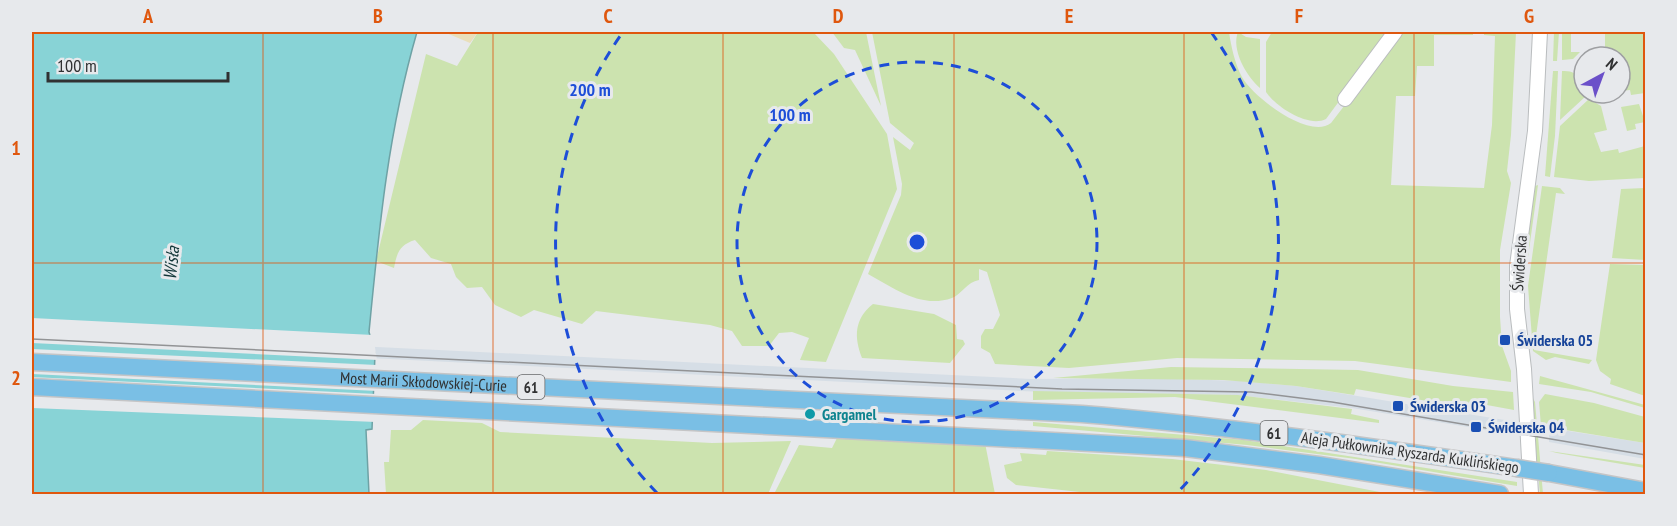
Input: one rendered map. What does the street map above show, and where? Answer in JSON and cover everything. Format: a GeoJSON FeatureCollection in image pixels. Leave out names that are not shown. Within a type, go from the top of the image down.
{"type":"FeatureCollection","features":[{"type":"Feature","properties":{"kind":"main road","name":"Most Marii Skłodowskiej-Curie"},"geometry":{"type":"LineString","coordinates":[[32,362],[1030,411]]}},
{"type":"Feature","properties":{"kind":"main road","name":"Most Marii Skłodowskiej-Curie"},"geometry":{"type":"LineString","coordinates":[[32,387],[1029,438]]}},
{"type":"Feature","properties":{"kind":"main road","name":"Aleja Pułkownika Ryszarda Kuklińskiego"},"geometry":{"type":"LineString","coordinates":[[1030,411],[1212,425],[1517,468],[1646,491]]}},
{"type":"Feature","properties":{"kind":"main road","name":"Aleja Pułkownika Ryszarda Kuklińskiego"},"geometry":{"type":"LineString","coordinates":[[1029,438],[1185,448],[1319,465],[1500,495]]}},
{"type":"Feature","properties":{"kind":"street"},"geometry":{"type":"LineString","coordinates":[[1344,99],[1395,32]]}},
{"type":"Feature","properties":{"kind":"street","name":"Świderska"},"geometry":{"type":"LineString","coordinates":[[1531,495],[1524,369],[1517,309],[1517,266],[1535,131],[1540,32]]}},
{"type":"Feature","properties":{"kind":"shaded area"},"geometry":{"type":"Polygon","coordinates":[[[32,330],[1031,379],[1147,378],[1241,381],[1296,386],[1517,422],[1517,435],[1352,408],[1238,395],[1043,392],[32,341],[32,330]]]}},
{"type":"Feature","properties":{"kind":"shaded area"},"geometry":{"type":"Polygon","coordinates":[[[1549,428],[1645,443],[1645,459],[1549,442],[1549,428]]]}},
{"type":"Feature","properties":{"kind":"green space"},"geometry":{"type":"Polygon","coordinates":[[[478,32],[817,32],[815,34],[834,54],[887,134],[897,189],[826,362],[800,360],[809,338],[792,332],[779,333],[769,346],[742,346],[732,331],[710,325],[596,311],[582,324],[534,310],[521,317],[495,305],[482,287],[467,288],[456,277],[451,264],[431,258],[415,240],[405,244],[400,250],[394,268],[376,261],[426,54],[457,66],[478,32]]]}},
{"type":"Feature","properties":{"kind":"green space"},"geometry":{"type":"Polygon","coordinates":[[[832,32],[866,32],[881,106],[855,50],[844,48],[832,32]]]}},
{"type":"Feature","properties":{"kind":"green space"},"geometry":{"type":"Polygon","coordinates":[[[872,32],[1229,32],[1237,66],[1242,77],[1257,95],[1282,114],[1296,121],[1309,126],[1321,127],[1331,123],[1401,32],[1473,32],[1473,35],[1434,35],[1434,66],[1417,66],[1415,96],[1396,96],[1391,185],[1484,188],[1492,125],[1495,36],[1484,35],[1484,32],[1516,32],[1507,171],[1511,183],[1500,250],[1502,346],[1511,371],[1511,382],[1355,361],[1177,358],[1069,368],[995,364],[990,353],[981,348],[981,336],[985,329],[993,329],[1000,315],[987,272],[979,269],[979,280],[971,283],[956,296],[941,301],[929,301],[908,295],[868,274],[901,195],[902,184],[893,137],[910,150],[914,143],[890,123],[872,32]]]}},
{"type":"Feature","properties":{"kind":"green space"},"geometry":{"type":"Polygon","coordinates":[[[1238,32],[1246,37],[1260,39],[1260,88],[1241,62],[1236,39],[1238,32]]]}},
{"type":"Feature","properties":{"kind":"green space"},"geometry":{"type":"Polygon","coordinates":[[[1272,32],[1390,32],[1326,119],[1310,121],[1285,110],[1266,92],[1266,42],[1272,32]]]}},
{"type":"Feature","properties":{"kind":"green space"},"geometry":{"type":"Polygon","coordinates":[[[1554,32],[1559,32],[1557,61],[1553,61],[1554,32]]]}},
{"type":"Feature","properties":{"kind":"green space"},"geometry":{"type":"Polygon","coordinates":[[[1562,32],[1571,32],[1572,59],[1562,60],[1562,32]]]}},
{"type":"Feature","properties":{"kind":"green space"},"geometry":{"type":"Polygon","coordinates":[[[1605,32],[1645,32],[1645,93],[1632,95],[1632,45],[1605,45],[1605,32]]]}},
{"type":"Feature","properties":{"kind":"green space"},"geometry":{"type":"Polygon","coordinates":[[[1553,71],[1558,71],[1555,136],[1550,177],[1545,176],[1553,71]]]}},
{"type":"Feature","properties":{"kind":"green space"},"geometry":{"type":"Polygon","coordinates":[[[1562,71],[1568,71],[1572,73],[1572,105],[1576,105],[1560,120],[1562,71]]]}},
{"type":"Feature","properties":{"kind":"green space"},"geometry":{"type":"Polygon","coordinates":[[[1639,104],[1645,122],[1635,124],[1636,129],[1627,131],[1621,107],[1639,104]]]}},
{"type":"Feature","properties":{"kind":"green space"},"geometry":{"type":"Polygon","coordinates":[[[1583,105],[1601,106],[1607,130],[1594,133],[1601,152],[1618,149],[1619,153],[1645,146],[1645,178],[1589,181],[1554,177],[1560,126],[1583,105]]]}},
{"type":"Feature","properties":{"kind":"green space"},"geometry":{"type":"Polygon","coordinates":[[[1538,185],[1524,286],[1524,264],[1535,186],[1538,185]]]}},
{"type":"Feature","properties":{"kind":"green space"},"geometry":{"type":"Polygon","coordinates":[[[1542,186],[1560,188],[1565,194],[1556,193],[1534,350],[1592,360],[1589,364],[1555,357],[1546,360],[1533,351],[1528,286],[1542,186]]]}},
{"type":"Feature","properties":{"kind":"green space"},"geometry":{"type":"Polygon","coordinates":[[[1645,188],[1645,260],[1612,258],[1621,189],[1645,188]]]}},
{"type":"Feature","properties":{"kind":"green space"},"geometry":{"type":"Polygon","coordinates":[[[1610,264],[1645,265],[1645,396],[1610,384],[1611,379],[1600,371],[1596,360],[1610,264]]]}},
{"type":"Feature","properties":{"kind":"green space"},"geometry":{"type":"Polygon","coordinates":[[[873,304],[934,314],[956,325],[957,339],[963,340],[965,344],[950,363],[862,358],[857,329],[862,316],[873,304]]]}},
{"type":"Feature","properties":{"kind":"green space"},"geometry":{"type":"Polygon","coordinates":[[[1171,367],[1358,370],[1453,386],[1513,392],[1514,410],[1476,403],[1475,409],[1356,389],[1354,395],[1296,386],[1223,380],[1053,378],[1171,367]]]}},
{"type":"Feature","properties":{"kind":"green space"},"geometry":{"type":"Polygon","coordinates":[[[1540,376],[1645,405],[1645,408],[1591,392],[1539,384],[1540,376]]]}},
{"type":"Feature","properties":{"kind":"green space"},"geometry":{"type":"Polygon","coordinates":[[[1033,391],[1238,395],[1352,409],[1351,414],[1379,420],[1379,423],[1175,397],[1033,400],[1033,391]]]}},
{"type":"Feature","properties":{"kind":"green space"},"geometry":{"type":"Polygon","coordinates":[[[1545,394],[1594,403],[1645,417],[1645,443],[1541,426],[1539,402],[1545,394]]]}},
{"type":"Feature","properties":{"kind":"green space"},"geometry":{"type":"Polygon","coordinates":[[[1531,395],[1535,402],[1543,494],[1540,494],[1531,395]]]}},
{"type":"Feature","properties":{"kind":"green space"},"geometry":{"type":"Polygon","coordinates":[[[423,420],[482,423],[500,432],[712,443],[791,441],[768,494],[386,494],[384,462],[389,462],[391,430],[411,430],[423,420]]]}},
{"type":"Feature","properties":{"kind":"green space"},"geometry":{"type":"Polygon","coordinates":[[[1033,422],[1244,440],[1517,482],[1517,486],[1356,459],[1247,445],[1033,426],[1033,422]]]}},
{"type":"Feature","properties":{"kind":"green space"},"geometry":{"type":"Polygon","coordinates":[[[837,438],[985,443],[995,494],[774,494],[799,445],[832,448],[837,438]]]}},
{"type":"Feature","properties":{"kind":"green space"},"geometry":{"type":"Polygon","coordinates":[[[1047,451],[1172,459],[1266,470],[1390,494],[1098,494],[1016,485],[1007,478],[1004,465],[1022,461],[1020,453],[1046,455],[1047,451]]]}},
{"type":"Feature","properties":{"kind":"green space"},"geometry":{"type":"Polygon","coordinates":[[[1549,451],[1645,465],[1645,468],[1557,453],[1549,451]]]}},
{"type":"Feature","properties":{"kind":"sand"},"geometry":{"type":"Polygon","coordinates":[[[444,32],[478,32],[470,43],[444,32]]]}},
{"type":"Feature","properties":{"kind":"water","name":"Wisła"},"geometry":{"type":"Polygon","coordinates":[[[32,32],[417,32],[399,106],[386,180],[369,332],[375,354],[372,429],[366,430],[369,494],[32,494],[32,32]]]}},
{"type":"Feature","properties":{"kind":"pier"},"geometry":{"type":"Polygon","coordinates":[[[32,318],[373,335],[377,360],[32,343],[32,318]]]}},
{"type":"Feature","properties":{"kind":"pier"},"geometry":{"type":"Polygon","coordinates":[[[32,349],[377,365],[377,391],[32,374],[32,349]]]}},
{"type":"Feature","properties":{"kind":"pier"},"geometry":{"type":"Polygon","coordinates":[[[32,377],[376,394],[376,422],[32,408],[32,377]]]}},
{"type":"Feature","properties":{"kind":"tram line"},"geometry":{"type":"LineString","coordinates":[[32,339],[1062,389],[1251,392],[1332,402],[1646,455]]}},
{"type":"Feature","properties":{"kind":"place","name":"Świderska 05"},"geometry":{"type":"Point","coordinates":[1505,340]}},
{"type":"Feature","properties":{"kind":"place","name":"Świderska 03"},"geometry":{"type":"Point","coordinates":[1398,406]}},
{"type":"Feature","properties":{"kind":"place","name":"Gargamel"},"geometry":{"type":"Point","coordinates":[810,414]}},
{"type":"Feature","properties":{"kind":"place","name":"Świderska 04"},"geometry":{"type":"Point","coordinates":[1476,427]}}]}
